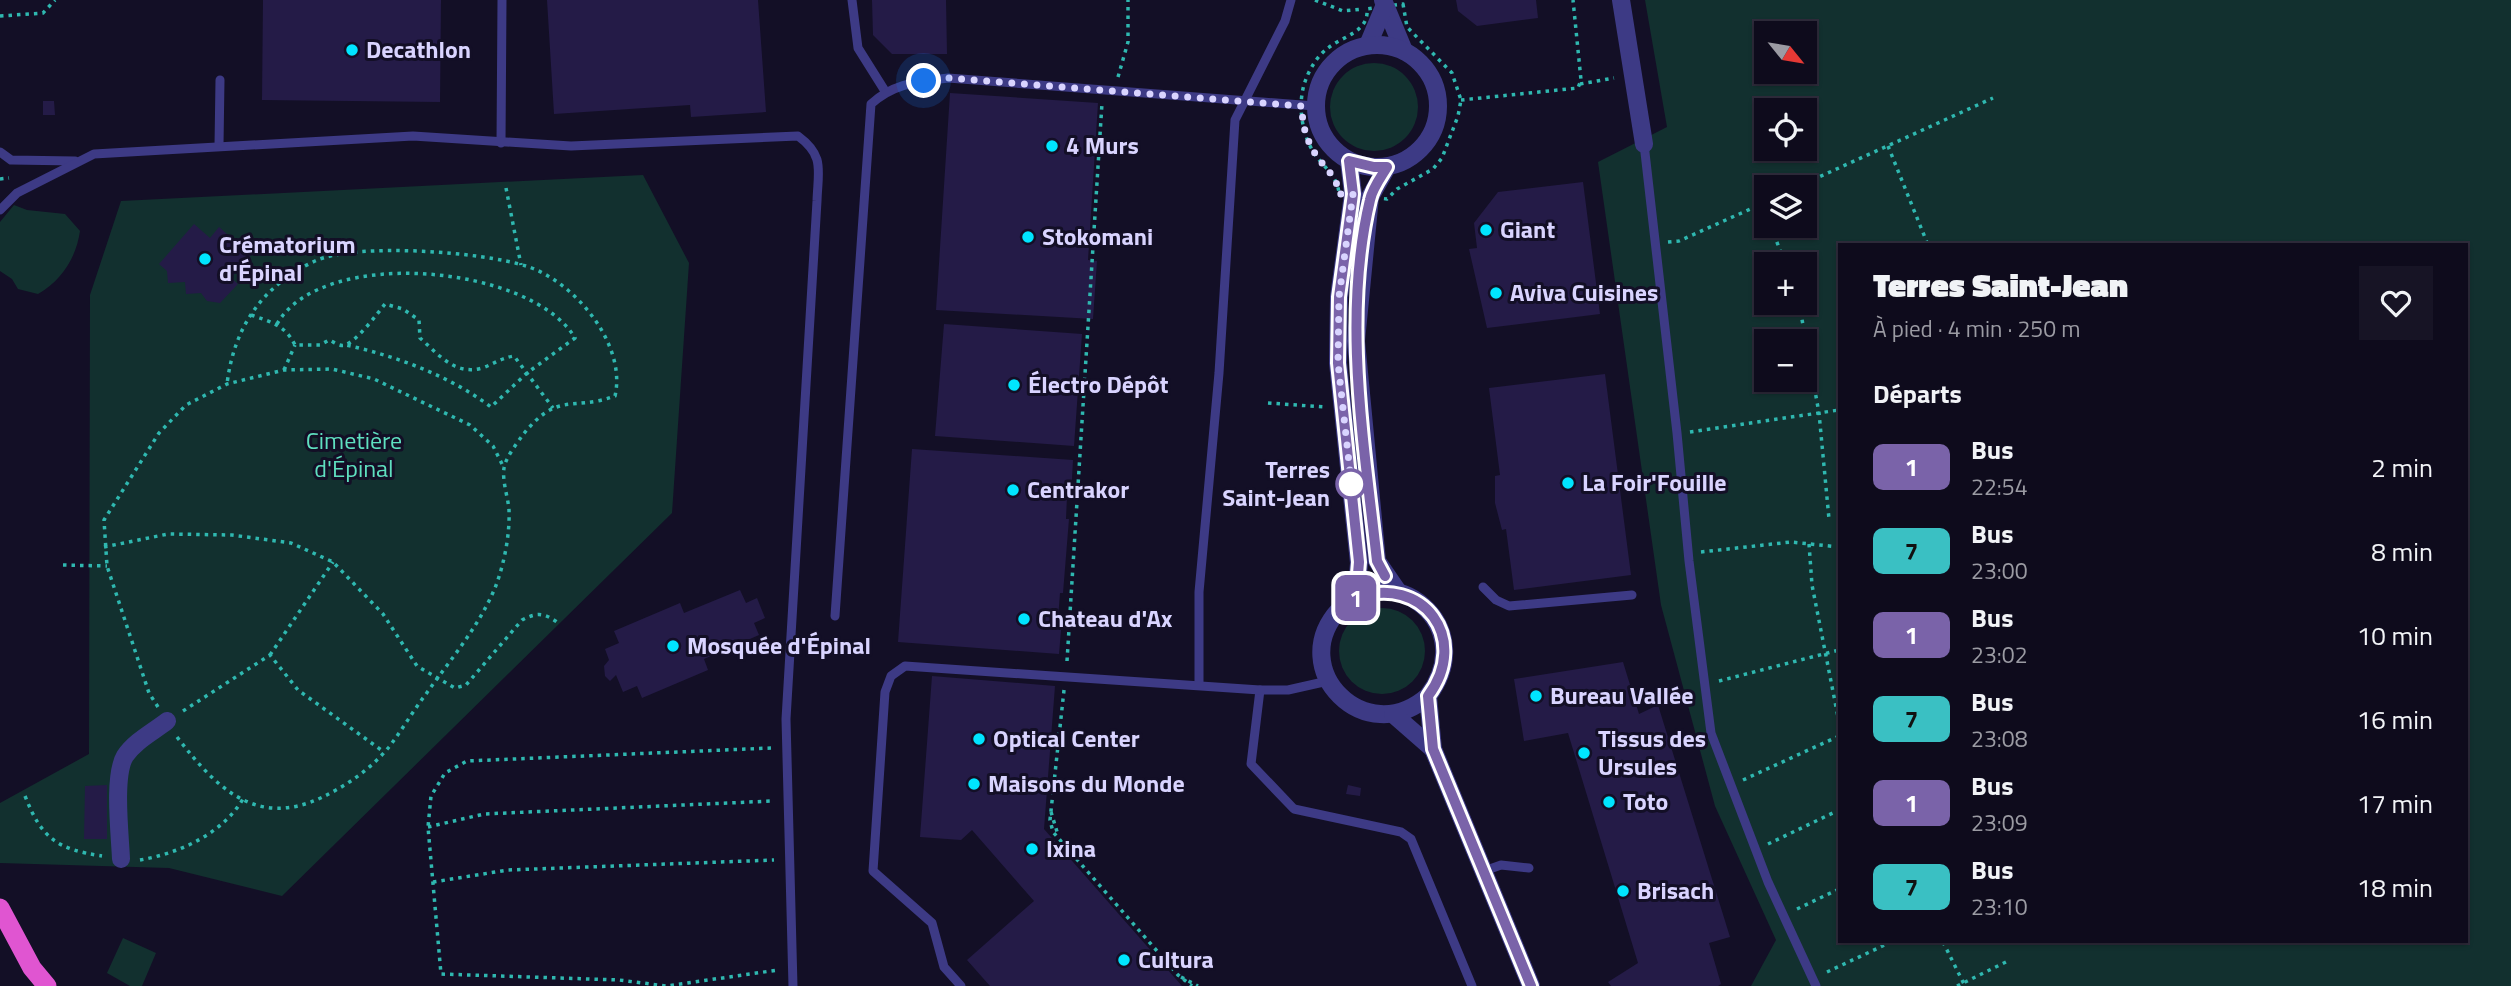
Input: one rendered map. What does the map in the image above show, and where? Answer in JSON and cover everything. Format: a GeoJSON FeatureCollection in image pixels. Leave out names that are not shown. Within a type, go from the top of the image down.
{"type":"FeatureCollection","features":[{"type":"Feature","properties":{"kind":"highway"},"geometry":{"type":"LineString","coordinates":[[0,908],[27,958],[47,986]]}},
{"type":"Feature","properties":{"kind":"street"},"geometry":{"type":"LineString","coordinates":[[1621,0],[1644,144]]}},
{"type":"Feature","properties":{"kind":"street"},"geometry":{"type":"LineString","coordinates":[[1368,45],[1378,5]]}},
{"type":"Feature","properties":{"kind":"street"},"geometry":{"type":"LineString","coordinates":[[1378,5],[1404,51]]}},
{"type":"Feature","properties":{"kind":"street"},"geometry":{"type":"LineString","coordinates":[[1349,161],[1387,167],[1407,160],[1423,147],[1434,129],[1438,113],[1433,81],[1424,67],[1404,51],[1386,45],[1368,45],[1344,55],[1325,73],[1309,106],[1325,138],[1349,161],[1362,195],[1362,256],[1356,341],[1377,561],[1399,593],[1427,609],[1443,636],[1443,668],[1428,696],[1407,710],[1393,714],[1374,714],[1355,708],[1339,697],[1328,681],[1322,653],[1329,625],[1340,609],[1356,598],[1377,592],[1399,593]]}},
{"type":"Feature","properties":{"kind":"street"},"geometry":{"type":"LineString","coordinates":[[1356,598],[1359,562],[1338,363],[1339,297],[1362,195],[1387,167]]}},
{"type":"Feature","properties":{"kind":"street"},"geometry":{"type":"LineString","coordinates":[[1428,696],[1433,749],[1531,986]]}},
{"type":"Feature","properties":{"kind":"street"},"geometry":{"type":"LineString","coordinates":[[1393,714],[1433,749]]}},
{"type":"Feature","properties":{"kind":"street"},"geometry":{"type":"LineString","coordinates":[[121,859],[119,790],[123,759],[134,745],[167,721]]}},
{"type":"Feature","properties":{"kind":"lane"},"geometry":{"type":"LineString","coordinates":[[501,143],[502,0]]}},
{"type":"Feature","properties":{"kind":"lane"},"geometry":{"type":"LineString","coordinates":[[852,0],[858,48],[885,91]]}},
{"type":"Feature","properties":{"kind":"lane"},"geometry":{"type":"LineString","coordinates":[[1199,684],[1199,593],[1219,373],[1235,120],[1285,21],[1291,0]]}},
{"type":"Feature","properties":{"kind":"lane"},"geometry":{"type":"LineString","coordinates":[[835,616],[871,104],[885,91],[900,84],[948,78],[1309,106]]}},
{"type":"Feature","properties":{"kind":"lane"},"geometry":{"type":"LineString","coordinates":[[219,145],[220,80]]}},
{"type":"Feature","properties":{"kind":"lane"},"geometry":{"type":"LineString","coordinates":[[0,210],[17,193],[94,154],[414,136],[572,146],[798,136],[814,148],[818,164],[817,201],[787,747],[793,986]]}},
{"type":"Feature","properties":{"kind":"lane"},"geometry":{"type":"LineString","coordinates":[[1644,144],[1688,554],[1711,733],[1755,849],[1814,982]]}},
{"type":"Feature","properties":{"kind":"lane"},"geometry":{"type":"LineString","coordinates":[[0,152],[11,160],[76,162]]}},
{"type":"Feature","properties":{"kind":"lane"},"geometry":{"type":"LineString","coordinates":[[1483,587],[1496,600],[1509,606],[1632,595]]}},
{"type":"Feature","properties":{"kind":"lane"},"geometry":{"type":"LineString","coordinates":[[961,986],[944,967],[932,923],[873,871],[885,692],[891,676],[905,666],[1260,690],[1288,690],[1328,681]]}},
{"type":"Feature","properties":{"kind":"lane"},"geometry":{"type":"LineString","coordinates":[[1260,690],[1251,764],[1294,809],[1401,832],[1411,839],[1472,986]]}},
{"type":"Feature","properties":{"kind":"lane"},"geometry":{"type":"LineString","coordinates":[[1484,871],[1501,866],[1529,868]]}},
{"type":"Feature","properties":{"kind":"path"},"geometry":{"type":"LineString","coordinates":[[0,16],[43,13],[55,0]]}},
{"type":"Feature","properties":{"kind":"path"},"geometry":{"type":"LineString","coordinates":[[1128,0],[1128,41],[1118,80],[1128,92]]}},
{"type":"Feature","properties":{"kind":"path"},"geometry":{"type":"LineString","coordinates":[[1315,0],[1343,11],[1378,5],[1403,4],[1407,27],[1452,74],[1461,100],[1442,158],[1433,169],[1397,189],[1388,199],[1339,194],[1336,177],[1313,151],[1302,123],[1309,106],[1306,78],[1316,61],[1326,48],[1362,26],[1378,5]]}},
{"type":"Feature","properties":{"kind":"path"},"geometry":{"type":"LineString","coordinates":[[1573,0],[1580,84]]}},
{"type":"Feature","properties":{"kind":"path"},"geometry":{"type":"LineString","coordinates":[[1461,100],[1575,90],[1580,84],[1633,74]]}},
{"type":"Feature","properties":{"kind":"path"},"geometry":{"type":"LineString","coordinates":[[1067,648],[1103,90]]}},
{"type":"Feature","properties":{"kind":"path"},"geometry":{"type":"LineString","coordinates":[[1817,178],[1993,98]]}},
{"type":"Feature","properties":{"kind":"path"},"geometry":{"type":"LineString","coordinates":[[1888,146],[1927,243]]}},
{"type":"Feature","properties":{"kind":"path"},"geometry":{"type":"LineString","coordinates":[[0,179],[9,177]]}},
{"type":"Feature","properties":{"kind":"path"},"geometry":{"type":"LineString","coordinates":[[506,188],[521,265]]}},
{"type":"Feature","properties":{"kind":"path"},"geometry":{"type":"LineString","coordinates":[[1655,243],[1679,241],[1754,207]]}},
{"type":"Feature","properties":{"kind":"path"},"geometry":{"type":"LineString","coordinates":[[228,384],[238,333],[251,315],[263,299],[286,278],[318,260],[354,253],[416,251],[487,257],[521,265],[574,294],[596,322],[614,356],[618,382],[615,396],[600,401],[564,402],[541,415],[522,436],[503,466]]}},
{"type":"Feature","properties":{"kind":"path"},"geometry":{"type":"LineString","coordinates":[[277,324],[302,298],[345,280],[401,274],[470,281],[524,298],[554,315],[572,332],[574,342],[527,373],[491,407],[476,396],[420,369],[346,345],[329,340],[320,345],[295,345]]}},
{"type":"Feature","properties":{"kind":"path"},"geometry":{"type":"LineString","coordinates":[[346,345],[385,304],[403,309],[419,320],[420,338],[449,365],[481,368],[496,360],[514,356],[553,408]]}},
{"type":"Feature","properties":{"kind":"path"},"geometry":{"type":"LineString","coordinates":[[251,315],[277,324],[289,332],[295,345],[284,370]]}},
{"type":"Feature","properties":{"kind":"path"},"geometry":{"type":"LineString","coordinates":[[1801,315],[1819,413],[1829,519]]}},
{"type":"Feature","properties":{"kind":"path"},"geometry":{"type":"LineString","coordinates":[[332,369],[374,379],[423,400],[470,425],[493,446],[503,466],[509,513],[505,556],[471,633],[384,752],[357,778],[316,802],[287,810],[256,806],[224,788],[179,739],[149,693],[107,566],[104,547],[104,520],[159,433],[186,405],[228,384],[284,370],[332,369]]}},
{"type":"Feature","properties":{"kind":"path"},"geometry":{"type":"LineString","coordinates":[[1268,403],[1327,407]]}},
{"type":"Feature","properties":{"kind":"path"},"geometry":{"type":"LineString","coordinates":[[1677,433],[1708,431],[1838,410]]}},
{"type":"Feature","properties":{"kind":"path"},"geometry":{"type":"LineString","coordinates":[[104,547],[168,534],[232,535],[291,543],[333,562],[383,614],[417,666],[455,688],[466,685],[522,620],[533,614],[545,614],[556,622]]}},
{"type":"Feature","properties":{"kind":"path"},"geometry":{"type":"LineString","coordinates":[[1688,554],[1791,542],[1838,547]]}},
{"type":"Feature","properties":{"kind":"path"},"geometry":{"type":"LineString","coordinates":[[1809,544],[1812,585],[1838,717]]}},
{"type":"Feature","properties":{"kind":"path"},"geometry":{"type":"LineString","coordinates":[[167,721],[270,656],[333,562]]}},
{"type":"Feature","properties":{"kind":"path"},"geometry":{"type":"LineString","coordinates":[[63,565],[107,566]]}},
{"type":"Feature","properties":{"kind":"path"},"geometry":{"type":"LineString","coordinates":[[1704,682],[1838,650]]}},
{"type":"Feature","properties":{"kind":"path"},"geometry":{"type":"LineString","coordinates":[[270,656],[298,690],[384,752]]}},
{"type":"Feature","properties":{"kind":"path"},"geometry":{"type":"LineString","coordinates":[[1066,676],[1050,820],[1058,838],[1178,975],[1192,986]]}},
{"type":"Feature","properties":{"kind":"path"},"geometry":{"type":"LineString","coordinates":[[1731,786],[1838,736]]}},
{"type":"Feature","properties":{"kind":"path"},"geometry":{"type":"LineString","coordinates":[[787,747],[467,761],[445,773],[431,796],[428,827],[440,974],[619,980],[666,986],[793,967]]}},
{"type":"Feature","properties":{"kind":"path"},"geometry":{"type":"LineString","coordinates":[[428,827],[484,814],[788,800]]}},
{"type":"Feature","properties":{"kind":"path"},"geometry":{"type":"LineString","coordinates":[[1755,849],[1838,810]]}},
{"type":"Feature","properties":{"kind":"path"},"geometry":{"type":"LineString","coordinates":[[433,881],[508,870],[790,860]]}},
{"type":"Feature","properties":{"kind":"path"},"geometry":{"type":"LineString","coordinates":[[1783,915],[1838,889]]}},
{"type":"Feature","properties":{"kind":"path"},"geometry":{"type":"LineString","coordinates":[[1814,982],[1889,943]]}},
{"type":"Feature","properties":{"kind":"path"},"geometry":{"type":"LineString","coordinates":[[1944,943],[1964,984]]}},
{"type":"Feature","properties":{"kind":"path"},"geometry":{"type":"LineString","coordinates":[[1957,986],[2008,961]]}},
{"type":"Feature","properties":{"kind":"path"},"geometry":{"type":"LineString","coordinates":[[1178,975],[1198,986]]}},
{"type":"Feature","properties":{"kind":"path"},"geometry":{"type":"LineString","coordinates":[[619,980],[621,986]]}},
{"type":"Feature","properties":{"kind":"green space"},"geometry":{"type":"Polygon","coordinates":[[[1645,0],[2511,0],[2511,986],[1751,986],[1776,940],[1715,806],[1661,605],[1598,162],[1667,127],[1645,0]]]}},
{"type":"Feature","properties":{"kind":"green space"},"geometry":{"type":"Polygon","coordinates":[[[1374,63],[1391,66],[1405,76],[1415,90],[1418,107],[1415,124],[1405,138],[1391,148],[1374,151],[1357,148],[1343,138],[1333,124],[1330,107],[1333,90],[1343,76],[1357,66],[1374,63]]]}},
{"type":"Feature","properties":{"kind":"green space","name":"Cimetière d'Épinal"},"geometry":{"type":"Polygon","coordinates":[[[643,175],[689,263],[672,513],[282,896],[169,868],[0,863],[0,803],[89,754],[90,295],[121,201],[643,175]]]}},
{"type":"Feature","properties":{"kind":"green space"},"geometry":{"type":"Polygon","coordinates":[[[14,205],[27,210],[65,214],[80,231],[75,250],[61,275],[38,294],[18,289],[12,279],[0,271],[0,222],[14,205]]]}},
{"type":"Feature","properties":{"kind":"green space"},"geometry":{"type":"Polygon","coordinates":[[[1374,608],[1390,608],[1413,620],[1422,634],[1425,651],[1422,668],[1413,682],[1390,694],[1374,694],[1358,687],[1346,675],[1339,659],[1339,643],[1346,627],[1358,615],[1374,608]]]}},
{"type":"Feature","properties":{"kind":"green space"},"geometry":{"type":"Polygon","coordinates":[[[123,938],[156,953],[142,986],[130,986],[107,973],[123,938]]]}},
{"type":"Feature","properties":{"kind":"building","name":"Decathlon"},"geometry":{"type":"Polygon","coordinates":[[[263,0],[441,0],[440,102],[262,100],[263,0]]]}},
{"type":"Feature","properties":{"kind":"building"},"geometry":{"type":"Polygon","coordinates":[[[547,0],[758,0],[766,112],[691,117],[690,105],[554,114],[547,0]]]}},
{"type":"Feature","properties":{"kind":"building"},"geometry":{"type":"Polygon","coordinates":[[[872,0],[946,0],[947,54],[892,54],[873,35],[872,0]]]}},
{"type":"Feature","properties":{"kind":"building"},"geometry":{"type":"Polygon","coordinates":[[[1456,0],[1536,0],[1538,18],[1477,26],[1458,11],[1456,0]]]}},
{"type":"Feature","properties":{"kind":"building"},"geometry":{"type":"Polygon","coordinates":[[[950,93],[1098,103],[1088,260],[1097,261],[1093,319],[936,310],[950,93]]]}},
{"type":"Feature","properties":{"kind":"building"},"geometry":{"type":"Polygon","coordinates":[[[43,101],[54,101],[55,115],[43,115],[43,101]]]}},
{"type":"Feature","properties":{"kind":"building"},"geometry":{"type":"Polygon","coordinates":[[[1583,182],[1600,314],[1487,328],[1469,249],[1477,248],[1474,223],[1498,192],[1583,182]]]}},
{"type":"Feature","properties":{"kind":"building","name":"Crématorium d'Épinal"},"geometry":{"type":"Polygon","coordinates":[[[194,224],[210,238],[219,227],[251,255],[231,278],[238,284],[220,303],[207,301],[201,293],[186,294],[185,282],[168,283],[167,271],[159,264],[194,224]]]}},
{"type":"Feature","properties":{"kind":"building"},"geometry":{"type":"Polygon","coordinates":[[[944,324],[1082,334],[1074,446],[935,436],[944,324]]]}},
{"type":"Feature","properties":{"kind":"building"},"geometry":{"type":"Polygon","coordinates":[[[1605,374],[1631,575],[1514,590],[1506,529],[1502,530],[1495,503],[1495,476],[1500,475],[1489,388],[1605,374]]]}},
{"type":"Feature","properties":{"kind":"building"},"geometry":{"type":"Polygon","coordinates":[[[912,449],[1073,460],[1071,497],[1067,496],[1066,519],[1069,519],[1063,593],[1060,593],[1058,619],[1062,619],[1059,654],[898,642],[912,449]]]}},
{"type":"Feature","properties":{"kind":"building","name":"Mosquée d'Épinal"},"geometry":{"type":"Polygon","coordinates":[[[740,590],[746,603],[757,598],[765,618],[754,623],[759,635],[704,659],[708,670],[642,698],[637,686],[623,692],[616,675],[610,681],[605,676],[604,666],[609,660],[605,649],[619,643],[614,631],[680,603],[684,613],[740,590]]]}},
{"type":"Feature","properties":{"kind":"building"},"geometry":{"type":"Polygon","coordinates":[[[1623,662],[1639,714],[1658,705],[1730,937],[1709,943],[1721,984],[1718,986],[1611,986],[1608,982],[1638,963],[1568,733],[1524,741],[1514,679],[1623,662]]]}},
{"type":"Feature","properties":{"kind":"building"},"geometry":{"type":"Polygon","coordinates":[[[932,676],[1055,686],[1044,829],[1182,986],[990,986],[967,960],[1034,901],[972,830],[961,840],[920,837],[932,676]]]}},
{"type":"Feature","properties":{"kind":"building"},"geometry":{"type":"Polygon","coordinates":[[[107,785],[107,839],[84,839],[85,786],[107,785]]]}},
{"type":"Feature","properties":{"kind":"building"},"geometry":{"type":"Polygon","coordinates":[[[1348,785],[1361,788],[1360,796],[1346,794],[1348,785]]]}},
{"type":"Feature","properties":{"kind":"bus line","name":"1"},"geometry":{"type":"LineString","coordinates":[[1385,576],[1377,561],[1356,341],[1362,256],[1370,197],[1387,167],[1349,161],[1353,194],[1339,297],[1338,363],[1359,562],[1356,598],[1384,591],[1399,593],[1414,599],[1437,621],[1445,652],[1438,682],[1428,696],[1433,749],[1531,986]]}},
{"type":"Feature","properties":{"kind":"place","name":"Decathlon"},"geometry":{"type":"Point","coordinates":[352,50]}},
{"type":"Feature","properties":{"kind":"place","name":"4 Murs"},"geometry":{"type":"Point","coordinates":[1052,146]}},
{"type":"Feature","properties":{"kind":"place","name":"Giant"},"geometry":{"type":"Point","coordinates":[1486,230]}},
{"type":"Feature","properties":{"kind":"place","name":"Stokomani"},"geometry":{"type":"Point","coordinates":[1028,237]}},
{"type":"Feature","properties":{"kind":"place","name":"Crématorium d'Épinal"},"geometry":{"type":"Point","coordinates":[205,259]}},
{"type":"Feature","properties":{"kind":"place","name":"Aviva Cuisines"},"geometry":{"type":"Point","coordinates":[1496,293]}},
{"type":"Feature","properties":{"kind":"place","name":"Électro Dépôt"},"geometry":{"type":"Point","coordinates":[1014,385]}},
{"type":"Feature","properties":{"kind":"place","name":"La Foir'Fouille"},"geometry":{"type":"Point","coordinates":[1568,483]}},
{"type":"Feature","properties":{"kind":"place","name":"Terres Saint-Jean"},"geometry":{"type":"Point","coordinates":[1351,484]}},
{"type":"Feature","properties":{"kind":"place","name":"Centrakor"},"geometry":{"type":"Point","coordinates":[1013,490]}},
{"type":"Feature","properties":{"kind":"place","name":"Chateau d'Ax"},"geometry":{"type":"Point","coordinates":[1024,619]}},
{"type":"Feature","properties":{"kind":"place","name":"Mosquée d'Épinal"},"geometry":{"type":"Point","coordinates":[673,646]}},
{"type":"Feature","properties":{"kind":"place","name":"Bureau Vallée"},"geometry":{"type":"Point","coordinates":[1536,696]}},
{"type":"Feature","properties":{"kind":"place","name":"Optical Center"},"geometry":{"type":"Point","coordinates":[979,739]}},
{"type":"Feature","properties":{"kind":"place","name":"Tissus des Ursules"},"geometry":{"type":"Point","coordinates":[1584,753]}},
{"type":"Feature","properties":{"kind":"place","name":"Maisons du Monde"},"geometry":{"type":"Point","coordinates":[974,784]}},
{"type":"Feature","properties":{"kind":"place","name":"Toto"},"geometry":{"type":"Point","coordinates":[1609,802]}},
{"type":"Feature","properties":{"kind":"place","name":"Ixina"},"geometry":{"type":"Point","coordinates":[1032,849]}},
{"type":"Feature","properties":{"kind":"place","name":"Brisach"},"geometry":{"type":"Point","coordinates":[1623,891]}},
{"type":"Feature","properties":{"kind":"place","name":"Cultura"},"geometry":{"type":"Point","coordinates":[1124,960]}},
{"type":"Feature","properties":{"kind":"route"},"geometry":{"type":"LineString","coordinates":[[924,81],[948,78],[1302,106],[1302,123],[1313,151],[1336,177],[1339,194],[1353,194],[1339,297],[1338,363],[1352,490],[1351,484]]}}]}
